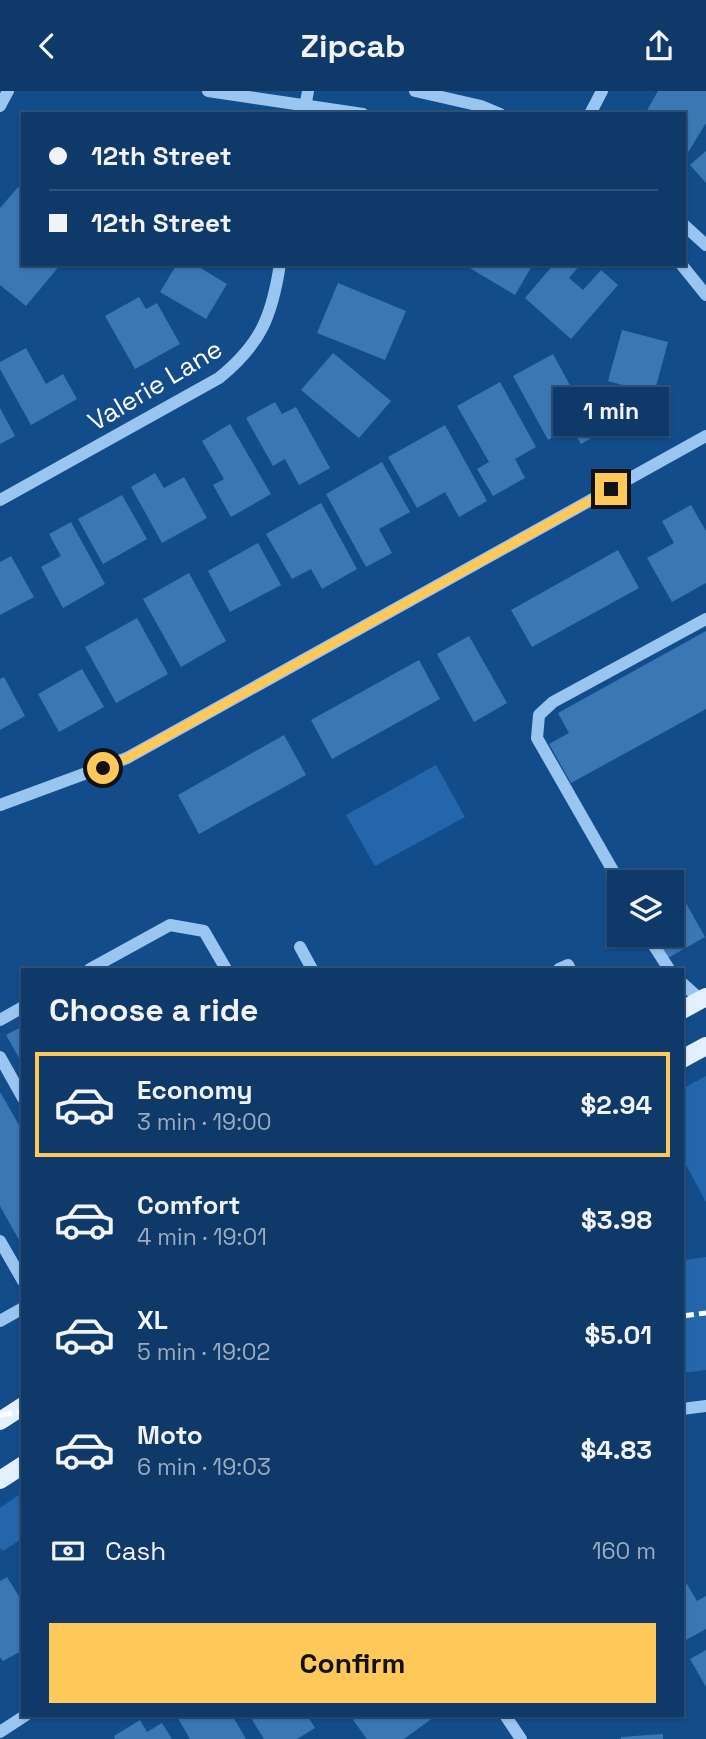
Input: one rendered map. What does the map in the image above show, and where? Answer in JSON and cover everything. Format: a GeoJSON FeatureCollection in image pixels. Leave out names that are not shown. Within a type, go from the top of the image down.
{"type":"FeatureCollection","features":[{"type":"Feature","properties":{"kind":"main road"},"geometry":{"type":"LineString","coordinates":[[684,1009],[703,999]]}},
{"type":"Feature","properties":{"kind":"main road"},"geometry":{"type":"LineString","coordinates":[[684,1058],[706,1046]]}},
{"type":"Feature","properties":{"kind":"main road"},"geometry":{"type":"LineString","coordinates":[[0,1421],[21,1407]]}},
{"type":"Feature","properties":{"kind":"main road"},"geometry":{"type":"LineString","coordinates":[[0,1481],[21,1466]]}},
{"type":"Feature","properties":{"kind":"street"},"geometry":{"type":"LineString","coordinates":[[0,106],[8,91]]}},
{"type":"Feature","properties":{"kind":"street"},"geometry":{"type":"LineString","coordinates":[[208,91],[305,110],[334,112]]}},
{"type":"Feature","properties":{"kind":"street"},"geometry":{"type":"LineString","coordinates":[[305,110],[308,91]]}},
{"type":"Feature","properties":{"kind":"street"},"geometry":{"type":"LineString","coordinates":[[415,91],[481,106],[495,112]]}},
{"type":"Feature","properties":{"kind":"street"},"geometry":{"type":"LineString","coordinates":[[591,112],[602,91]]}},
{"type":"Feature","properties":{"kind":"street"},"geometry":{"type":"LineString","coordinates":[[686,227],[706,245]]}},
{"type":"Feature","properties":{"kind":"street","name":"Valerie Lane"},"geometry":{"type":"LineString","coordinates":[[0,500],[219,378],[244,358],[261,334],[275,298],[280,266]]}},
{"type":"Feature","properties":{"kind":"street"},"geometry":{"type":"LineString","coordinates":[[683,266],[706,295]]}},
{"type":"Feature","properties":{"kind":"street"},"geometry":{"type":"LineString","coordinates":[[0,805],[127,758],[706,436]]}},
{"type":"Feature","properties":{"kind":"street"},"geometry":{"type":"LineString","coordinates":[[613,870],[537,738],[538,715],[552,702],[706,619]]}},
{"type":"Feature","properties":{"kind":"street"},"geometry":{"type":"LineString","coordinates":[[92,968],[170,925],[204,931],[225,968]]}},
{"type":"Feature","properties":{"kind":"street"},"geometry":{"type":"LineString","coordinates":[[300,947],[311,968]]}},
{"type":"Feature","properties":{"kind":"street"},"geometry":{"type":"LineString","coordinates":[[655,947],[668,968]]}},
{"type":"Feature","properties":{"kind":"street"},"geometry":{"type":"LineString","coordinates":[[684,985],[703,999]]}},
{"type":"Feature","properties":{"kind":"street"},"geometry":{"type":"LineString","coordinates":[[0,1020],[21,1008]]}},
{"type":"Feature","properties":{"kind":"street"},"geometry":{"type":"LineString","coordinates":[[0,1057],[21,1094]]}},
{"type":"Feature","properties":{"kind":"street"},"geometry":{"type":"LineString","coordinates":[[0,1241],[21,1278]]}},
{"type":"Feature","properties":{"kind":"street"},"geometry":{"type":"LineString","coordinates":[[0,1321],[21,1309]]}},
{"type":"Feature","properties":{"kind":"street"},"geometry":{"type":"LineString","coordinates":[[684,1409],[706,1405]]}},
{"type":"Feature","properties":{"kind":"street"},"geometry":{"type":"LineString","coordinates":[[0,1732],[23,1717]]}},
{"type":"Feature","properties":{"kind":"street"},"geometry":{"type":"LineString","coordinates":[[506,1717],[521,1739]]}},
{"type":"Feature","properties":{"kind":"shaded area"},"geometry":{"type":"Polygon","coordinates":[[[436,765],[465,817],[375,866],[346,815],[436,765]]]}},
{"type":"Feature","properties":{"kind":"shaded area"},"geometry":{"type":"Polygon","coordinates":[[[706,1076],[706,1202],[684,1161],[684,1088],[706,1076]]]}},
{"type":"Feature","properties":{"kind":"shaded area"},"geometry":{"type":"Polygon","coordinates":[[[706,1257],[706,1370],[684,1373],[684,1260],[706,1257]]]}},
{"type":"Feature","properties":{"kind":"shaded area"},"geometry":{"type":"Polygon","coordinates":[[[21,1493],[21,1539],[3,1551],[0,1548],[0,1508],[21,1493]]]}},
{"type":"Feature","properties":{"kind":"building"},"geometry":{"type":"Polygon","coordinates":[[[658,91],[706,91],[706,123],[686,156],[686,112],[646,112],[658,91]]]}},
{"type":"Feature","properties":{"kind":"building"},"geometry":{"type":"Polygon","coordinates":[[[706,151],[706,183],[690,165],[706,151]]]}},
{"type":"Feature","properties":{"kind":"building"},"geometry":{"type":"Polygon","coordinates":[[[21,184],[21,266],[59,266],[26,306],[0,285],[0,208],[21,184]]]}},
{"type":"Feature","properties":{"kind":"building"},"geometry":{"type":"Polygon","coordinates":[[[176,266],[197,266],[227,284],[206,319],[160,292],[176,266]]]}},
{"type":"Feature","properties":{"kind":"building"},"geometry":{"type":"Polygon","coordinates":[[[466,266],[532,266],[515,295],[466,266]]]}},
{"type":"Feature","properties":{"kind":"building"},"geometry":{"type":"Polygon","coordinates":[[[552,266],[579,266],[569,278],[583,290],[601,270],[618,285],[571,339],[525,298],[552,266]]]}},
{"type":"Feature","properties":{"kind":"building"},"geometry":{"type":"Polygon","coordinates":[[[338,283],[406,311],[385,360],[317,333],[338,283]]]}},
{"type":"Feature","properties":{"kind":"building"},"geometry":{"type":"Polygon","coordinates":[[[139,297],[146,309],[157,303],[180,344],[135,369],[105,316],[139,297]]]}},
{"type":"Feature","properties":{"kind":"building"},"geometry":{"type":"Polygon","coordinates":[[[622,330],[668,342],[654,394],[608,381],[622,330]]]}},
{"type":"Feature","properties":{"kind":"building"},"geometry":{"type":"Polygon","coordinates":[[[26,348],[46,384],[63,374],[77,399],[31,425],[0,369],[0,362],[26,348]]]}},
{"type":"Feature","properties":{"kind":"building"},"geometry":{"type":"Polygon","coordinates":[[[333,353],[391,401],[359,438],[301,390],[333,353]]]}},
{"type":"Feature","properties":{"kind":"building"},"geometry":{"type":"Polygon","coordinates":[[[553,354],[585,413],[600,405],[612,426],[581,444],[571,427],[548,440],[513,376],[553,354]]]}},
{"type":"Feature","properties":{"kind":"building"},"geometry":{"type":"Polygon","coordinates":[[[500,382],[536,447],[515,459],[525,478],[493,496],[477,469],[489,462],[457,406],[500,382]]]}},
{"type":"Feature","properties":{"kind":"building"},"geometry":{"type":"Polygon","coordinates":[[[275,402],[282,414],[296,407],[330,468],[299,485],[285,459],[273,466],[246,418],[275,402]]]}},
{"type":"Feature","properties":{"kind":"building"},"geometry":{"type":"Polygon","coordinates":[[[0,408],[15,436],[0,444],[0,408]]]}},
{"type":"Feature","properties":{"kind":"building"},"geometry":{"type":"Polygon","coordinates":[[[230,424],[271,494],[231,517],[213,485],[224,479],[202,441],[230,424]]]}},
{"type":"Feature","properties":{"kind":"building"},"geometry":{"type":"Polygon","coordinates":[[[445,425],[487,501],[459,517],[445,492],[417,508],[388,457],[445,425]]]}},
{"type":"Feature","properties":{"kind":"building"},"geometry":{"type":"Polygon","coordinates":[[[382,462],[410,512],[379,529],[392,553],[366,567],[326,494],[382,462]]]}},
{"type":"Feature","properties":{"kind":"building"},"geometry":{"type":"Polygon","coordinates":[[[155,473],[164,488],[184,477],[207,518],[162,543],[131,487],[155,473]]]}},
{"type":"Feature","properties":{"kind":"building"},"geometry":{"type":"Polygon","coordinates":[[[122,495],[147,539],[103,564],[78,519],[122,495]]]}},
{"type":"Feature","properties":{"kind":"building"},"geometry":{"type":"Polygon","coordinates":[[[321,503],[357,569],[322,589],[311,569],[292,579],[266,534],[321,503]]]}},
{"type":"Feature","properties":{"kind":"building"},"geometry":{"type":"Polygon","coordinates":[[[691,505],[706,531],[706,583],[672,602],[647,558],[674,543],[662,521],[691,505]]]}},
{"type":"Feature","properties":{"kind":"building"},"geometry":{"type":"Polygon","coordinates":[[[71,522],[105,584],[63,608],[41,567],[61,556],[49,534],[71,522]]]}},
{"type":"Feature","properties":{"kind":"building"},"geometry":{"type":"Polygon","coordinates":[[[258,543],[281,585],[230,612],[208,571],[258,543]]]}},
{"type":"Feature","properties":{"kind":"building"},"geometry":{"type":"Polygon","coordinates":[[[618,550],[639,588],[532,647],[511,610],[618,550]]]}},
{"type":"Feature","properties":{"kind":"building"},"geometry":{"type":"Polygon","coordinates":[[[11,556],[34,597],[0,615],[0,562],[11,556]]]}},
{"type":"Feature","properties":{"kind":"building"},"geometry":{"type":"Polygon","coordinates":[[[189,573],[226,641],[181,667],[143,599],[189,573]]]}},
{"type":"Feature","properties":{"kind":"building"},"geometry":{"type":"Polygon","coordinates":[[[137,618],[168,674],[116,703],[85,647],[137,618]]]}},
{"type":"Feature","properties":{"kind":"building"},"geometry":{"type":"Polygon","coordinates":[[[706,631],[706,709],[571,783],[549,744],[569,733],[558,713],[706,631]]]}},
{"type":"Feature","properties":{"kind":"building"},"geometry":{"type":"Polygon","coordinates":[[[469,636],[507,703],[474,722],[437,654],[469,636]]]}},
{"type":"Feature","properties":{"kind":"building"},"geometry":{"type":"Polygon","coordinates":[[[419,660],[440,699],[332,759],[311,720],[419,660]]]}},
{"type":"Feature","properties":{"kind":"building"},"geometry":{"type":"Polygon","coordinates":[[[82,669],[104,707],[59,732],[38,694],[82,669]]]}},
{"type":"Feature","properties":{"kind":"building"},"geometry":{"type":"Polygon","coordinates":[[[4,677],[25,716],[0,730],[0,679],[4,677]]]}},
{"type":"Feature","properties":{"kind":"building"},"geometry":{"type":"Polygon","coordinates":[[[284,735],[306,775],[199,834],[178,795],[284,735]]]}},
{"type":"Feature","properties":{"kind":"building"},"geometry":{"type":"Polygon","coordinates":[[[684,900],[705,937],[668,958],[662,947],[684,947],[684,900]]]}},
{"type":"Feature","properties":{"kind":"building"},"geometry":{"type":"Polygon","coordinates":[[[21,1027],[21,1061],[6,1035],[21,1027]]]}},
{"type":"Feature","properties":{"kind":"building"},"geometry":{"type":"Polygon","coordinates":[[[0,1092],[21,1129],[21,1243],[0,1206],[0,1092]]]}},
{"type":"Feature","properties":{"kind":"building"},"geometry":{"type":"Polygon","coordinates":[[[7,1577],[21,1600],[21,1651],[3,1661],[0,1657],[0,1581],[7,1577]]]}},
{"type":"Feature","properties":{"kind":"building"},"geometry":{"type":"Polygon","coordinates":[[[687,1584],[697,1601],[706,1596],[706,1629],[684,1641],[684,1585],[687,1584]]]}},
{"type":"Feature","properties":{"kind":"building"},"geometry":{"type":"Polygon","coordinates":[[[706,1650],[706,1687],[690,1659],[706,1650]]]}},
{"type":"Feature","properties":{"kind":"building"},"geometry":{"type":"Polygon","coordinates":[[[177,1717],[233,1717],[246,1739],[190,1739],[177,1717]]]}},
{"type":"Feature","properties":{"kind":"building"},"geometry":{"type":"Polygon","coordinates":[[[250,1717],[308,1717],[315,1728],[297,1739],[264,1739],[250,1717]]]}},
{"type":"Feature","properties":{"kind":"building"},"geometry":{"type":"Polygon","coordinates":[[[357,1717],[434,1717],[404,1739],[367,1739],[353,1720],[357,1717]]]}},
{"type":"Feature","properties":{"kind":"building"},"geometry":{"type":"Polygon","coordinates":[[[140,1720],[147,1732],[162,1723],[172,1739],[115,1739],[114,1736],[140,1720]]]}},
{"type":"Feature","properties":{"kind":"building"},"geometry":{"type":"Polygon","coordinates":[[[663,1734],[663,1739],[621,1739],[621,1737],[663,1734]]]}},
{"type":"Feature","properties":{"kind":"railway"},"geometry":{"type":"LineString","coordinates":[[684,1316],[706,1313]]}},
{"type":"Feature","properties":{"kind":"railway"},"geometry":{"type":"LineString","coordinates":[[0,1415],[21,1411]]}},
{"type":"Feature","properties":{"kind":"route"},"geometry":{"type":"LineString","coordinates":[[103,768],[127,758],[611,489]]}}]}
